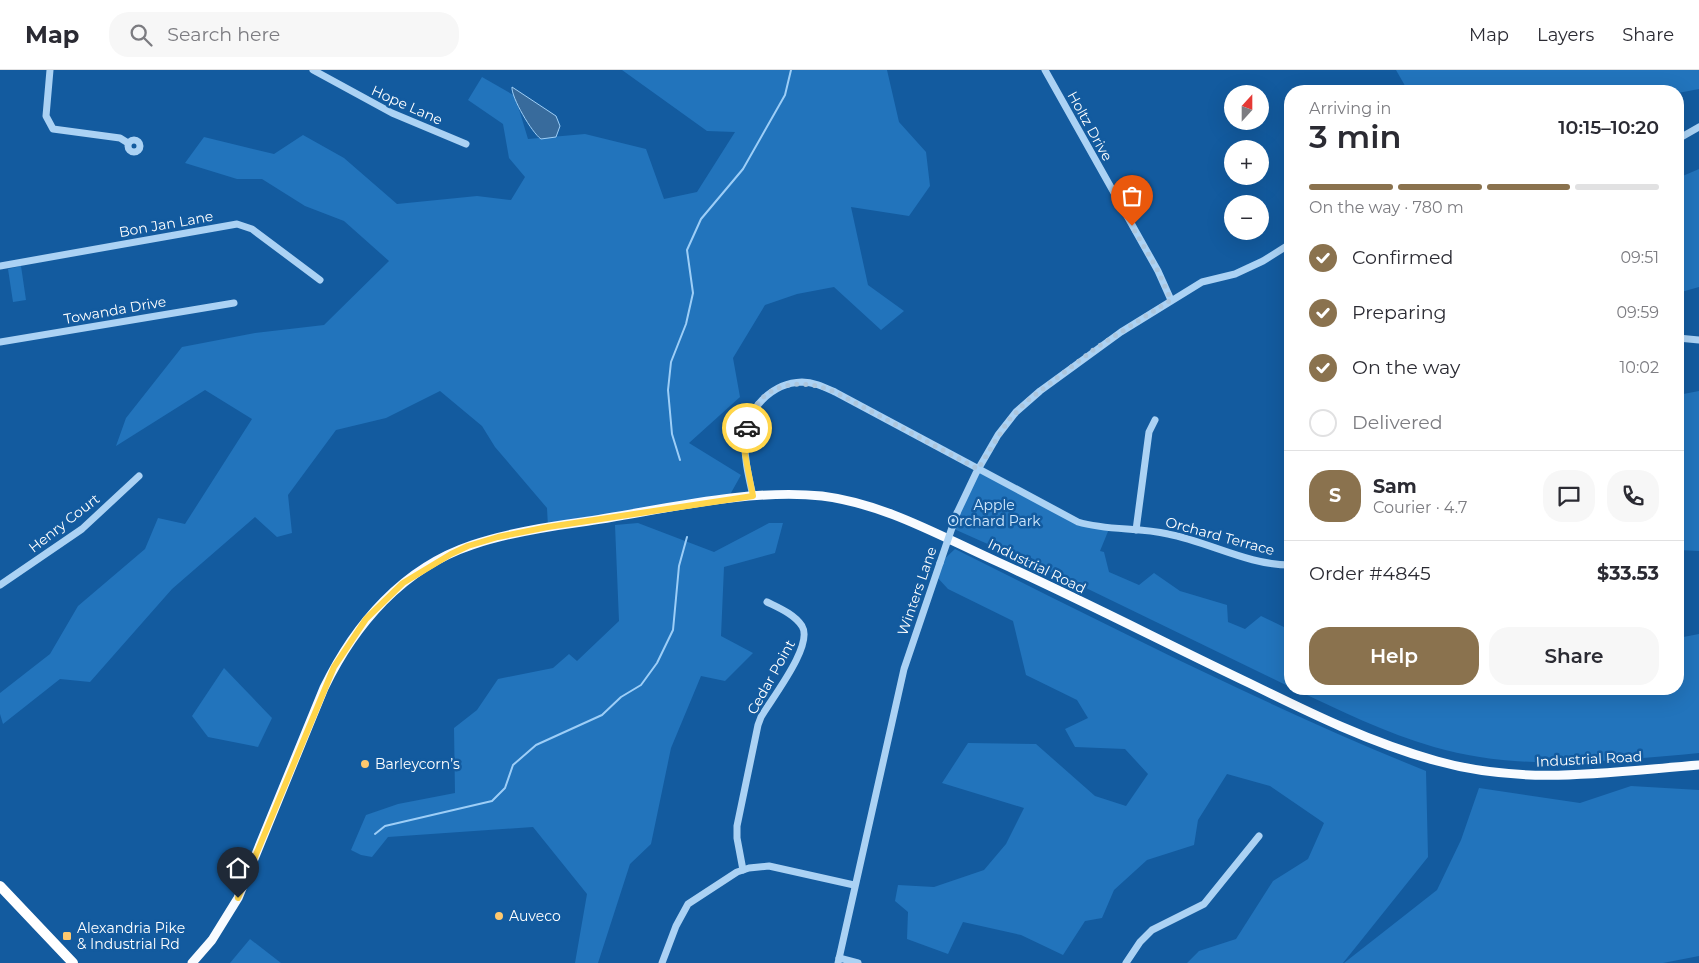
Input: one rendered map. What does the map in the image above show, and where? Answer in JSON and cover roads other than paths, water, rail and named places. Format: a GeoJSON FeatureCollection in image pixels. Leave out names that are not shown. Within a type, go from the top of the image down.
{"type":"FeatureCollection","features":[{"type":"Feature","properties":{"kind":"highway"},"geometry":{"type":"LineString","coordinates":[[0,886],[37,928],[73,963]]}},
{"type":"Feature","properties":{"kind":"main road","name":"Industrial Road"},"geometry":{"type":"LineString","coordinates":[[192,963],[212,940],[238,898],[324,688],[340,657],[366,619],[403,583],[451,554],[468,546],[498,537],[548,527],[753,496],[790,494],[825,497],[866,504],[892,514],[1018,571],[1301,708],[1359,734],[1434,760],[1464,768],[1544,777],[1582,776],[1699,765]]}},
{"type":"Feature","properties":{"kind":"street"},"geometry":{"type":"LineString","coordinates":[[50,70],[46,116],[53,129],[120,138],[128,143]]}},
{"type":"Feature","properties":{"kind":"street","name":"Hope Lane"},"geometry":{"type":"LineString","coordinates":[[313,70],[392,113],[466,144]]}},
{"type":"Feature","properties":{"kind":"street","name":"Holtz Drive"},"geometry":{"type":"LineString","coordinates":[[1044,70],[1158,271],[1171,300]]}},
{"type":"Feature","properties":{"kind":"street"},"geometry":{"type":"LineString","coordinates":[[1684,136],[1699,127]]}},
{"type":"Feature","properties":{"kind":"street","name":"Bon Jan Lane"},"geometry":{"type":"LineString","coordinates":[[0,266],[237,224],[252,230],[320,280]]}},
{"type":"Feature","properties":{"kind":"street","name":"Winters Lane"},"geometry":{"type":"LineString","coordinates":[[838,960],[904,669],[957,513],[978,469],[1008,421],[1026,402],[1096,348],[1171,300],[1202,282],[1235,274],[1263,261],[1284,248]]}},
{"type":"Feature","properties":{"kind":"street","name":"Towanda Drive"},"geometry":{"type":"LineString","coordinates":[[0,342],[234,304]]}},
{"type":"Feature","properties":{"kind":"street"},"geometry":{"type":"LineString","coordinates":[[1684,339],[1699,340]]}},
{"type":"Feature","properties":{"kind":"street","name":"Orchard Terrace"},"geometry":{"type":"LineString","coordinates":[[753,496],[745,454],[748,422],[761,400],[770,393],[782,386],[801,382],[819,385],[835,392],[1078,522],[1098,528],[1171,534],[1244,557],[1284,565]]}},
{"type":"Feature","properties":{"kind":"street"},"geometry":{"type":"LineString","coordinates":[[1136,530],[1149,432],[1156,420]]}},
{"type":"Feature","properties":{"kind":"street","name":"Henry Court"},"geometry":{"type":"LineString","coordinates":[[0,585],[76,534],[139,476]]}},
{"type":"Feature","properties":{"kind":"street","name":"Cedar Point"},"geometry":{"type":"LineString","coordinates":[[743,870],[737,838],[737,826],[758,725],[799,656],[805,642],[804,630],[798,621],[767,602]]}},
{"type":"Feature","properties":{"kind":"street"},"geometry":{"type":"LineString","coordinates":[[1126,963],[1140,942],[1152,930],[1204,904],[1216,892],[1259,836]]}},
{"type":"Feature","properties":{"kind":"street"},"geometry":{"type":"LineString","coordinates":[[662,963],[676,926],[688,904],[709,889],[743,870],[769,866],[854,885]]}},
{"type":"Feature","properties":{"kind":"street"},"geometry":{"type":"LineString","coordinates":[[838,960],[858,963]]}},
{"type":"Feature","properties":{"kind":"waterway"},"geometry":{"type":"LineString","coordinates":[[680,460],[672,434],[668,390],[671,362],[686,324],[693,293],[687,250],[701,219],[743,169],[785,95],[791,70]]}},
{"type":"Feature","properties":{"kind":"waterway"},"geometry":{"type":"LineString","coordinates":[[375,834],[385,826],[492,801],[505,788],[513,765],[536,745],[602,715],[621,697],[641,685],[657,663],[673,630],[679,566],[687,537]]}},
{"type":"Feature","properties":{"kind":"place","name":"Barleycorn’s"},"geometry":{"type":"Point","coordinates":[365,764]}},
{"type":"Feature","properties":{"kind":"place","name":"Auveco"},"geometry":{"type":"Point","coordinates":[499,916]}},
{"type":"Feature","properties":{"kind":"place","name":"Alexandria Pike & Industrial Rd"},"geometry":{"type":"Point","coordinates":[67,936]}},
{"type":"Feature","properties":{"kind":"park label","name":"Apple Orchard Park"},"geometry":{"type":"Point","coordinates":[994,514]}}]}
